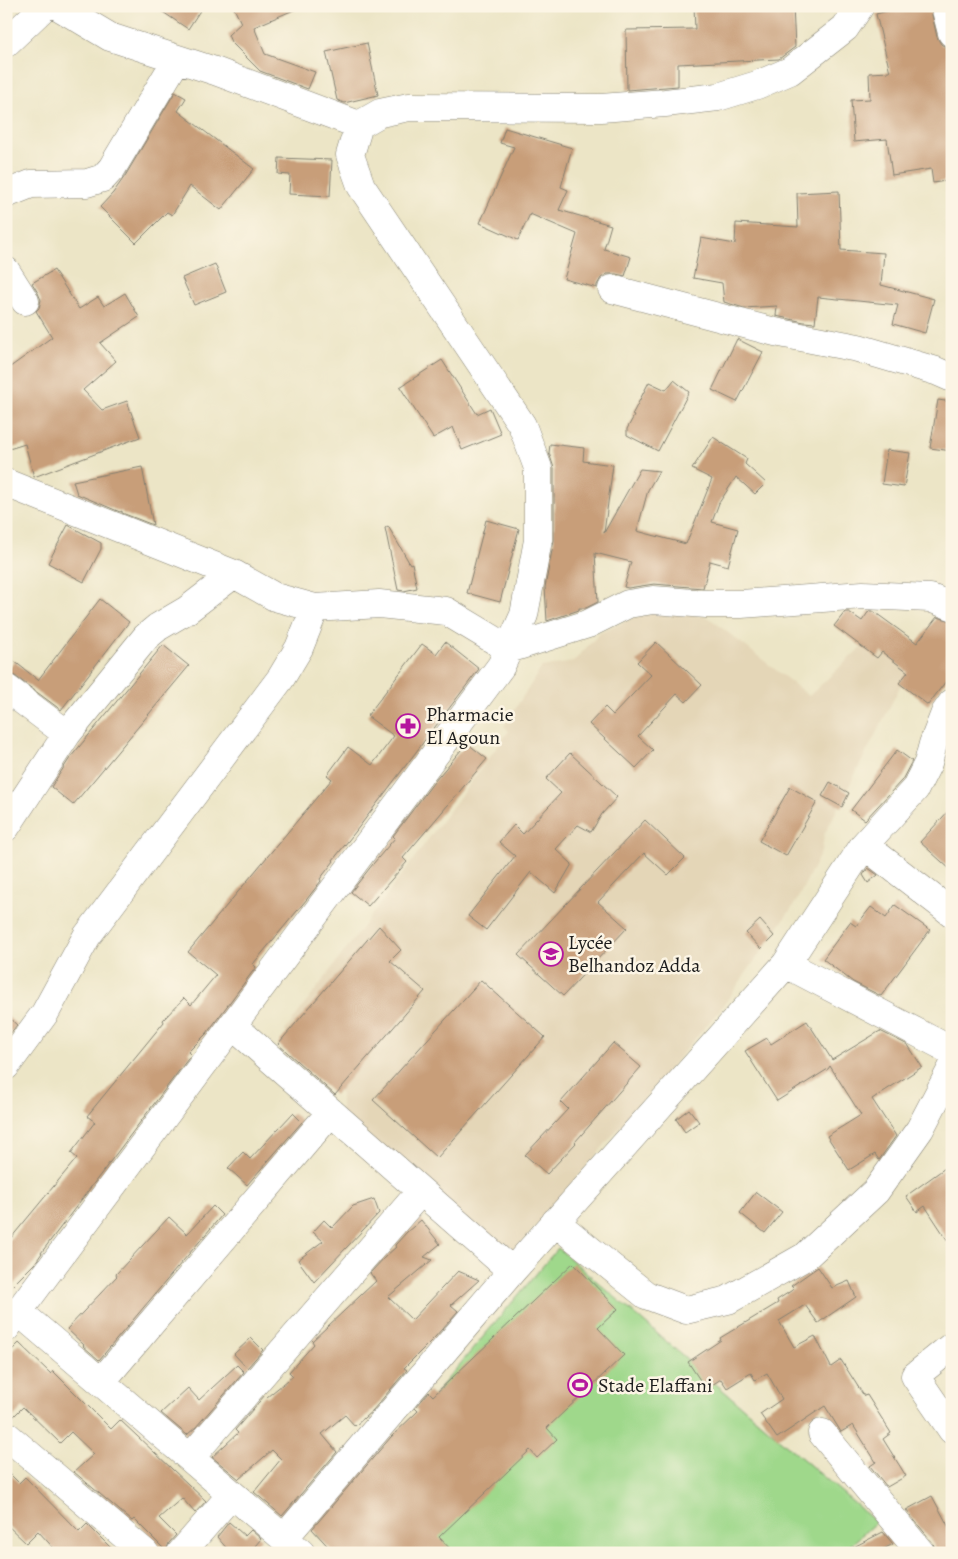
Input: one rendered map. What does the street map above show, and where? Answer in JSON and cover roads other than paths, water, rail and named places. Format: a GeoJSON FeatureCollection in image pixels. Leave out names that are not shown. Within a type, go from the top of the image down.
{"type":"FeatureCollection","features":[{"type":"Feature","properties":{"kind":"street"},"geometry":{"type":"LineString","coordinates":[[6,43],[45,6]]}},
{"type":"Feature","properties":{"kind":"street"},"geometry":{"type":"LineString","coordinates":[[58,6],[110,37],[215,71],[359,125]]}},
{"type":"Feature","properties":{"kind":"street"},"geometry":{"type":"LineString","coordinates":[[860,6],[845,28],[790,71],[757,86],[718,97],[601,108],[409,107],[380,113],[359,125],[350,155],[361,186],[522,425],[538,468],[538,540],[524,615],[502,666],[233,1026],[11,1318],[101,1382],[292,1545],[512,1271],[786,964],[864,845],[915,789],[928,763],[932,744],[945,713],[952,703]]}},
{"type":"Feature","properties":{"kind":"street"},"geometry":{"type":"LineString","coordinates":[[945,6],[952,33]]}},
{"type":"Feature","properties":{"kind":"street"},"geometry":{"type":"LineString","coordinates":[[6,194],[31,184],[87,183],[103,178],[112,168],[177,59]]}},
{"type":"Feature","properties":{"kind":"street"},"geometry":{"type":"LineString","coordinates":[[6,271],[25,301]]}},
{"type":"Feature","properties":{"kind":"street"},"geometry":{"type":"LineString","coordinates":[[612,289],[775,332],[858,348],[952,378]]}},
{"type":"Feature","properties":{"kind":"street"},"geometry":{"type":"LineString","coordinates":[[6,483],[234,574],[275,597],[315,608],[379,604],[446,611],[509,649],[588,624],[628,604],[653,600],[707,604],[740,604],[863,596],[930,598],[952,606]]}},
{"type":"Feature","properties":{"kind":"street"},"geometry":{"type":"LineString","coordinates":[[6,827],[67,734],[146,637],[158,627],[187,610],[234,574]]}},
{"type":"Feature","properties":{"kind":"street"},"geometry":{"type":"LineString","coordinates":[[6,1066],[45,1014],[86,936],[281,678],[299,648],[315,608]]}},
{"type":"Feature","properties":{"kind":"street"},"geometry":{"type":"LineString","coordinates":[[6,688],[67,734]]}},
{"type":"Feature","properties":{"kind":"street"},"geometry":{"type":"LineString","coordinates":[[864,845],[952,913]]}},
{"type":"Feature","properties":{"kind":"street"},"geometry":{"type":"LineString","coordinates":[[786,964],[941,1045],[952,1053]]}},
{"type":"Feature","properties":{"kind":"street"},"geometry":{"type":"LineString","coordinates":[[233,1026],[512,1271]]}},
{"type":"Feature","properties":{"kind":"street"},"geometry":{"type":"LineString","coordinates":[[555,1222],[646,1294],[686,1310],[728,1300],[806,1256],[876,1190],[920,1129],[952,1068]]}},
{"type":"Feature","properties":{"kind":"street"},"geometry":{"type":"LineString","coordinates":[[101,1382],[331,1112]]}},
{"type":"Feature","properties":{"kind":"street"},"geometry":{"type":"LineString","coordinates":[[190,1458],[421,1191]]}},
{"type":"Feature","properties":{"kind":"street"},"geometry":{"type":"LineString","coordinates":[[948,1417],[915,1376],[952,1346]]}},
{"type":"Feature","properties":{"kind":"street"},"geometry":{"type":"LineString","coordinates":[[822,1433],[921,1553]]}},
{"type":"Feature","properties":{"kind":"street"},"geometry":{"type":"LineString","coordinates":[[6,1435],[145,1553]]}},
{"type":"Feature","properties":{"kind":"street"},"geometry":{"type":"LineString","coordinates":[[181,1553],[232,1494]]}},
{"type":"Feature","properties":{"kind":"place","name":"Pharmacie El Agoun"},"geometry":{"type":"Point","coordinates":[408,726]}},
{"type":"Feature","properties":{"kind":"place","name":"Lycée Belhandoz Adda"},"geometry":{"type":"Point","coordinates":[551,954]}},
{"type":"Feature","properties":{"kind":"place","name":"Stade Elaffani"},"geometry":{"type":"Point","coordinates":[580,1385]}}]}
